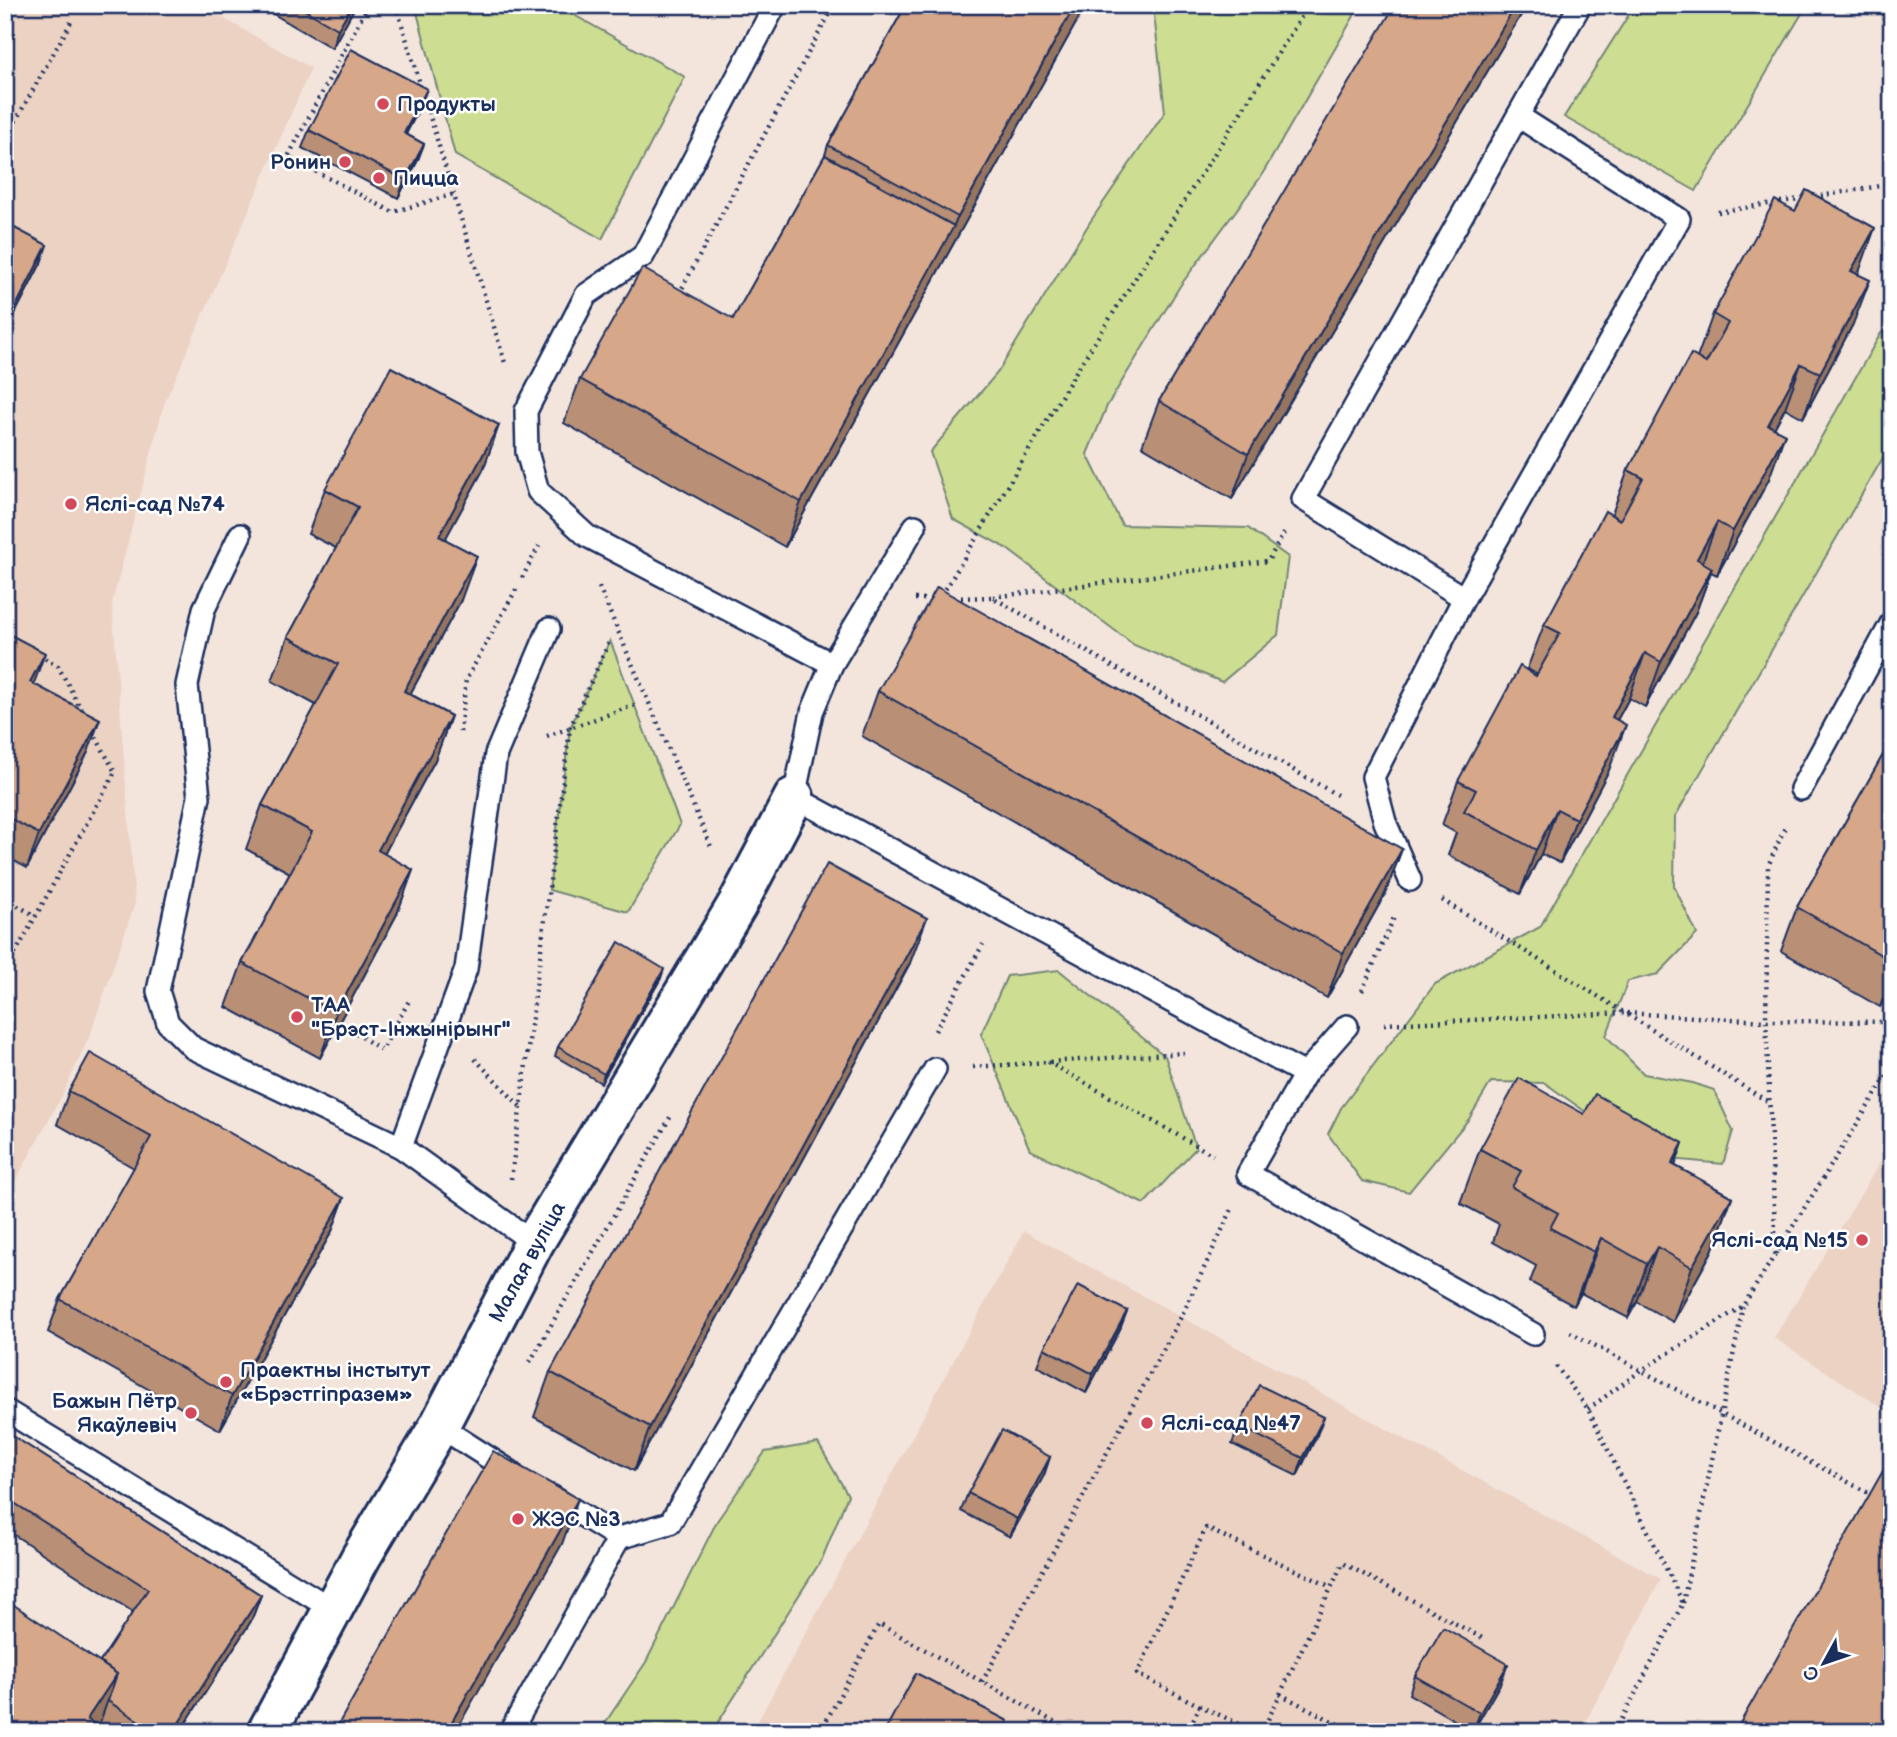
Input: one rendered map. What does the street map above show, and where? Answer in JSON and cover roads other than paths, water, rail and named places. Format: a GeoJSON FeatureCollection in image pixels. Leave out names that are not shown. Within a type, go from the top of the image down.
{"type":"FeatureCollection","features":[{"type":"Feature","properties":{"kind":"street","name":"Малая вуліца"},"geometry":{"type":"LineString","coordinates":[[267,1732],[332,1609],[439,1426],[534,1243],[737,905],[794,797]]}},
{"type":"Feature","properties":{"kind":"lane"},"geometry":{"type":"LineString","coordinates":[[775,5],[643,256],[586,295],[526,411],[527,452],[538,491],[587,536],[832,664]]}},
{"type":"Feature","properties":{"kind":"lane"},"geometry":{"type":"LineString","coordinates":[[1464,598],[1303,499],[1580,5]]}},
{"type":"Feature","properties":{"kind":"lane"},"geometry":{"type":"LineString","coordinates":[[1410,880],[1385,822],[1373,777],[1464,598],[1679,219],[1518,116]]}},
{"type":"Feature","properties":{"kind":"lane"},"geometry":{"type":"LineString","coordinates":[[915,526],[832,664],[812,712],[794,797],[1305,1074]]}},
{"type":"Feature","properties":{"kind":"lane"},"geometry":{"type":"LineString","coordinates":[[240,535],[204,608],[187,685],[199,797],[158,991],[168,1023],[193,1048],[401,1147],[534,1243]]}},
{"type":"Feature","properties":{"kind":"lane"},"geometry":{"type":"LineString","coordinates":[[1801,789],[1892,622]]}},
{"type":"Feature","properties":{"kind":"lane"},"geometry":{"type":"LineString","coordinates":[[401,1147],[466,969],[496,754],[549,629]]}},
{"type":"Feature","properties":{"kind":"lane"},"geometry":{"type":"LineString","coordinates":[[1347,1026],[1305,1074],[1248,1174],[1533,1335]]}},
{"type":"Feature","properties":{"kind":"lane"},"geometry":{"type":"LineString","coordinates":[[510,1732],[619,1538],[670,1523],[935,1069]]}},
{"type":"Feature","properties":{"kind":"lane"},"geometry":{"type":"LineString","coordinates":[[5,1410],[332,1609]]}},
{"type":"Feature","properties":{"kind":"lane"},"geometry":{"type":"LineString","coordinates":[[439,1426],[619,1538]]}},
{"type":"Feature","properties":{"kind":"place","name":"Продукты"},"geometry":{"type":"Point","coordinates":[383,104]}},
{"type":"Feature","properties":{"kind":"place","name":"Ронин"},"geometry":{"type":"Point","coordinates":[345,162]}},
{"type":"Feature","properties":{"kind":"place","name":"Пицца"},"geometry":{"type":"Point","coordinates":[379,178]}},
{"type":"Feature","properties":{"kind":"place","name":"Яслі-сад №74"},"geometry":{"type":"Point","coordinates":[71,504]}},
{"type":"Feature","properties":{"kind":"place","name":"ТАА \"Брэст-Інжынірынг\""},"geometry":{"type":"Point","coordinates":[297,1017]}},
{"type":"Feature","properties":{"kind":"place","name":"Яслі-сад №15"},"geometry":{"type":"Point","coordinates":[1862,1240]}},
{"type":"Feature","properties":{"kind":"place","name":"Праектны інстытут «Брэстгіпразем»"},"geometry":{"type":"Point","coordinates":[226,1382]}},
{"type":"Feature","properties":{"kind":"place","name":"Бажын Пётр Якаўлевіч"},"geometry":{"type":"Point","coordinates":[191,1413]}},
{"type":"Feature","properties":{"kind":"place","name":"Яслі-сад №47"},"geometry":{"type":"Point","coordinates":[1147,1423]}},
{"type":"Feature","properties":{"kind":"place","name":"ЖЭС №3"},"geometry":{"type":"Point","coordinates":[518,1519]}}]}
